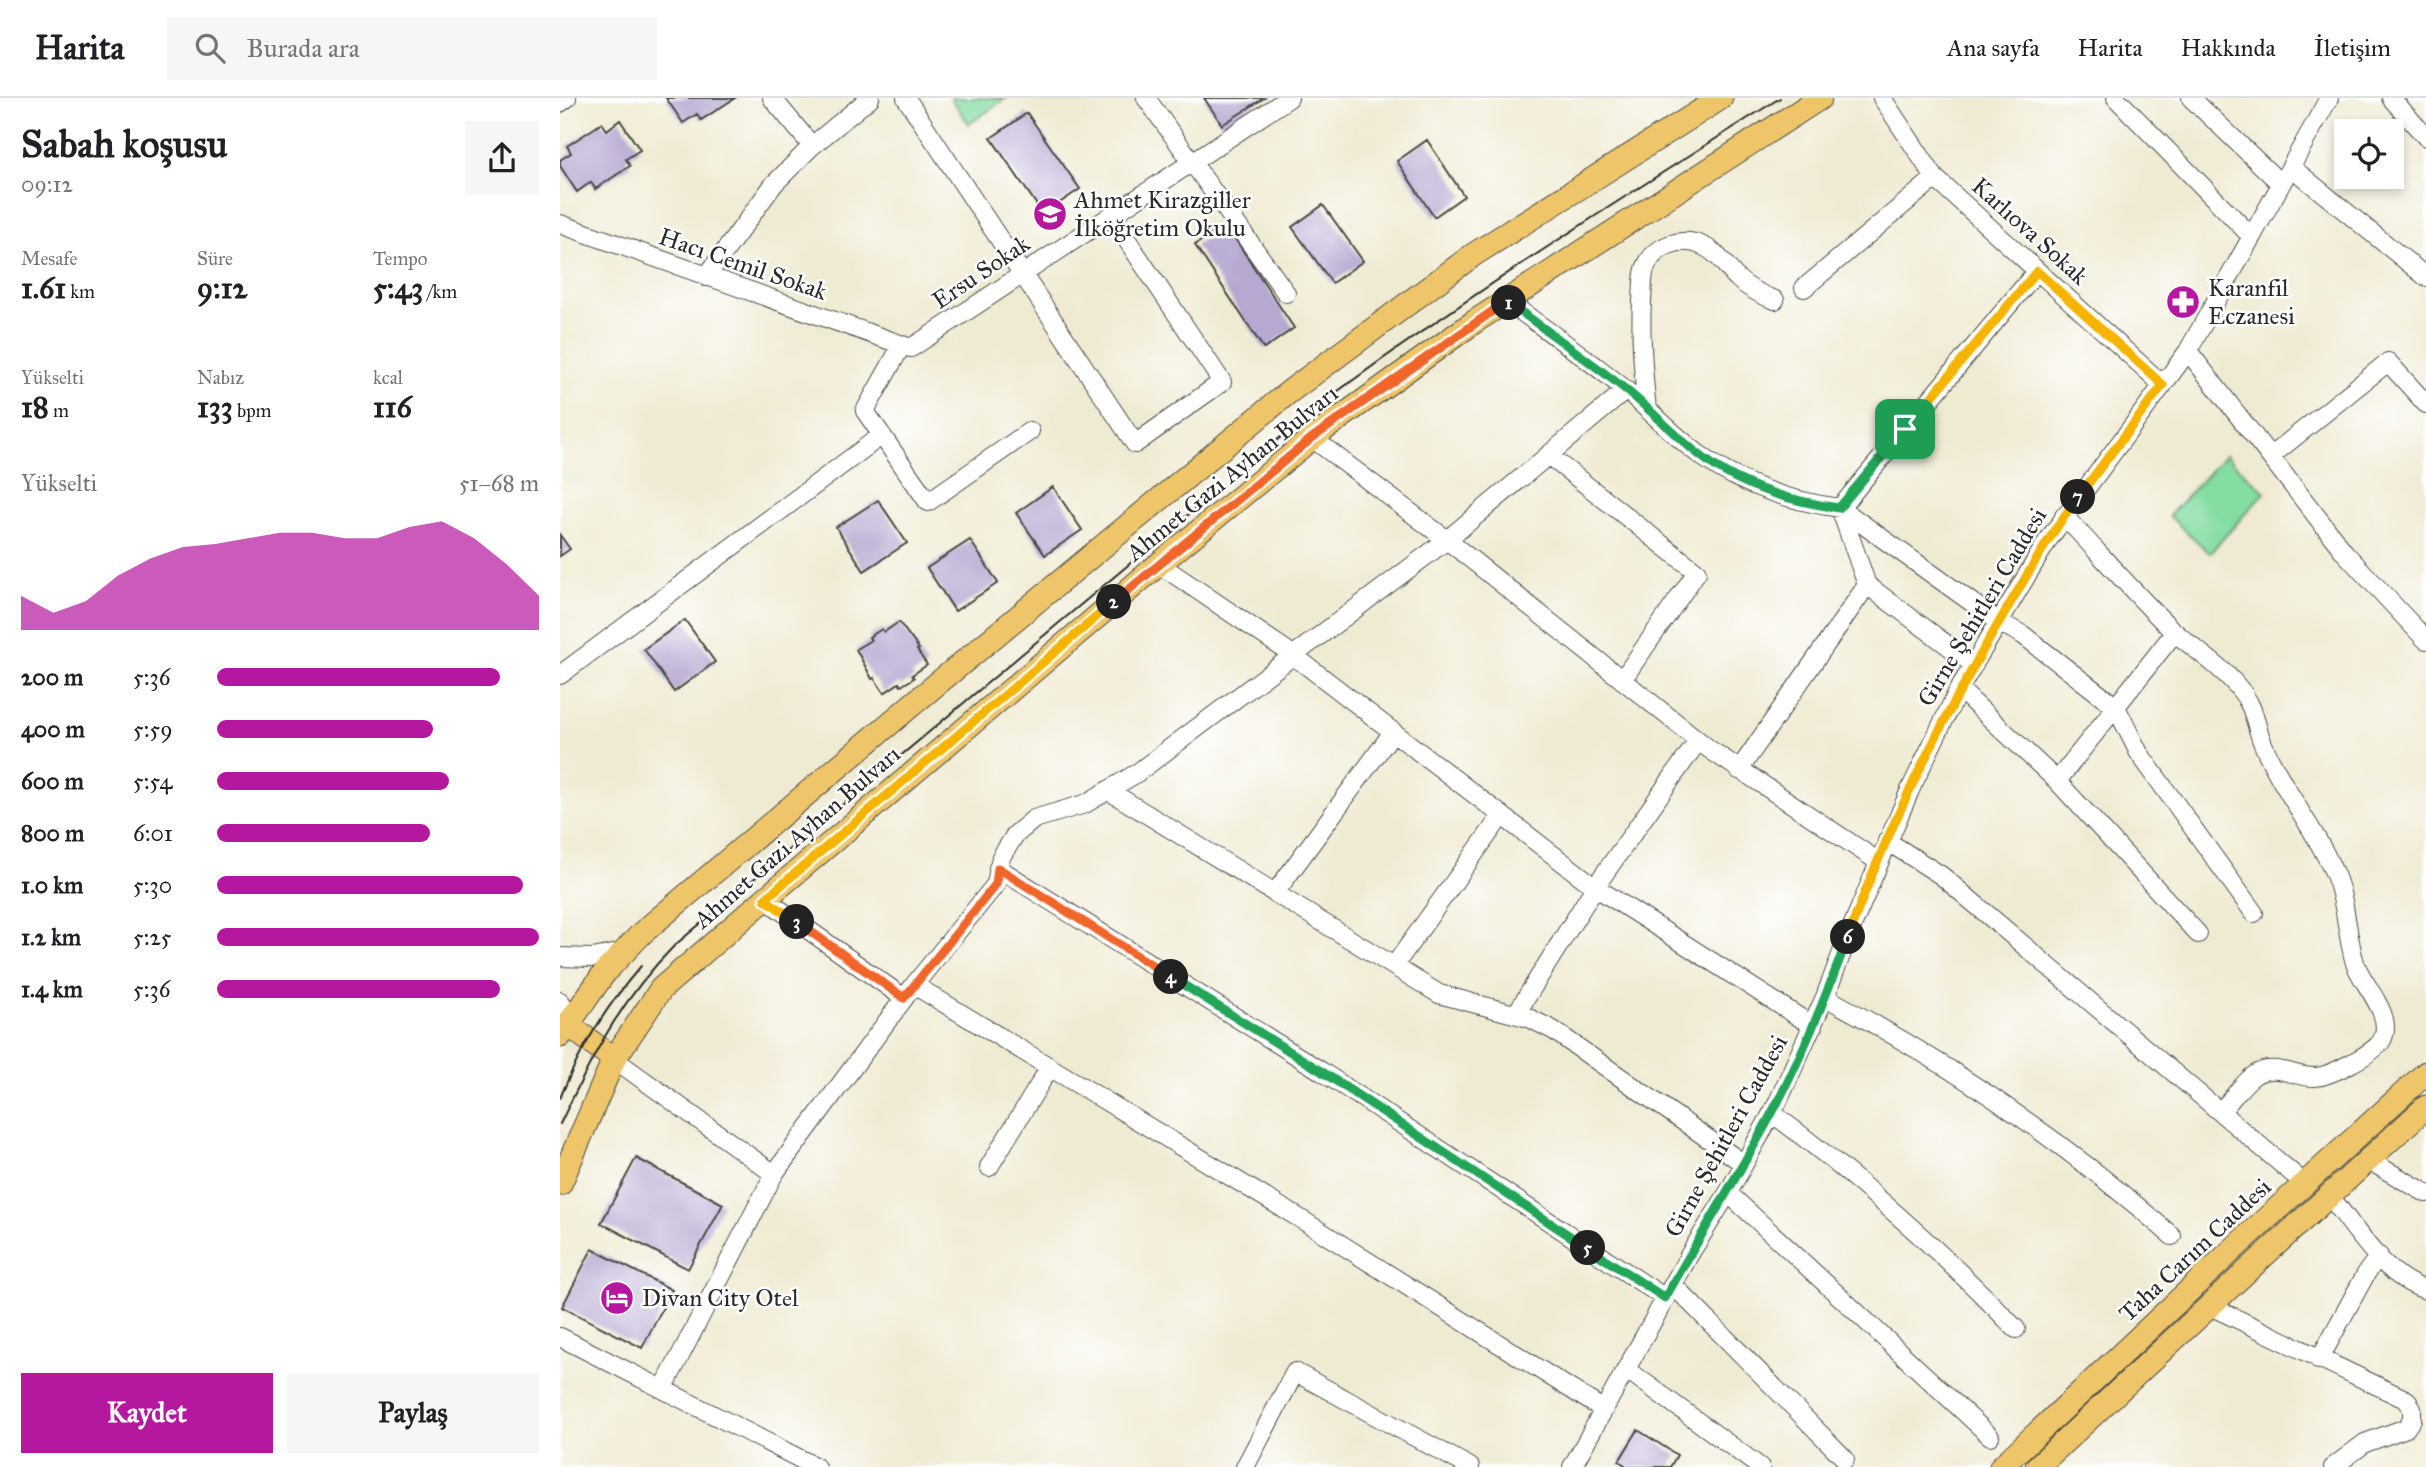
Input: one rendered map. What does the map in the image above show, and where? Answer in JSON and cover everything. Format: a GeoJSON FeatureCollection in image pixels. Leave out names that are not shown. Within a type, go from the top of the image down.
{"type":"FeatureCollection","features":[{"type":"Feature","properties":{"kind":"main road","name":"Ahmet Gazi Ayhan Bulvarı"},"geometry":{"type":"LineString","coordinates":[[565,1019],[642,933],[1299,384],[1473,255],[1721,98]]}},
{"type":"Feature","properties":{"kind":"main road","name":"Ahmet Gazi Ayhan Bulvarı"},"geometry":{"type":"LineString","coordinates":[[560,1184],[614,1059],[661,989],[765,899],[1159,564],[1312,438],[1507,301],[1820,98]]}},
{"type":"Feature","properties":{"kind":"main road"},"geometry":{"type":"LineString","coordinates":[[565,1019],[614,1059]]}},
{"type":"Feature","properties":{"kind":"main road","name":"Taha Carım Caddesi"},"geometry":{"type":"LineString","coordinates":[[2001,1467],[2426,1073]]}},
{"type":"Feature","properties":{"kind":"main road","name":"Taha Carım Caddesi"},"geometry":{"type":"LineString","coordinates":[[2037,1467],[2426,1107]]}},
{"type":"Feature","properties":{"kind":"street"},"geometry":{"type":"LineString","coordinates":[[560,103],[567,98]]}},
{"type":"Feature","properties":{"kind":"street"},"geometry":{"type":"LineString","coordinates":[[772,98],[811,146]]}},
{"type":"Feature","properties":{"kind":"street"},"geometry":{"type":"LineString","coordinates":[[706,277],[774,184],[811,146],[870,98]]}},
{"type":"Feature","properties":{"kind":"street"},"geometry":{"type":"LineString","coordinates":[[905,98],[1135,444],[1222,382],[1111,216]]}},
{"type":"Feature","properties":{"kind":"street"},"geometry":{"type":"LineString","coordinates":[[1146,98],[1286,293]]}},
{"type":"Feature","properties":{"kind":"street","name":"Ersu Sokak"},"geometry":{"type":"LineString","coordinates":[[907,347],[1289,98]]}},
{"type":"Feature","properties":{"kind":"street","name":"Karlıova Sokak"},"geometry":{"type":"LineString","coordinates":[[1882,98],[1935,178],[2163,385]]}},
{"type":"Feature","properties":{"kind":"street"},"geometry":{"type":"LineString","coordinates":[[2116,98],[2252,237]]}},
{"type":"Feature","properties":{"kind":"street"},"geometry":{"type":"LineString","coordinates":[[2191,98],[2281,184]]}},
{"type":"Feature","properties":{"kind":"street","name":"Girne Şehitleri Caddesi"},"geometry":{"type":"LineString","coordinates":[[1581,1464],[1604,1410],[1626,1369],[1772,1113],[1813,1026],[1887,841],[1959,689],[2064,516],[2188,351],[2329,98]]}},
{"type":"Feature","properties":{"kind":"street"},"geometry":{"type":"LineString","coordinates":[[2390,98],[2426,137]]}},
{"type":"Feature","properties":{"kind":"street"},"geometry":{"type":"LineString","coordinates":[[2291,167],[2426,277]]}},
{"type":"Feature","properties":{"kind":"street"},"geometry":{"type":"LineString","coordinates":[[1804,288],[1935,178]]}},
{"type":"Feature","properties":{"kind":"street","name":"Hacı Cemil Sokak"},"geometry":{"type":"LineString","coordinates":[[560,224],[907,347]]}},
{"type":"Feature","properties":{"kind":"street"},"geometry":{"type":"LineString","coordinates":[[1647,409],[1641,339],[1643,278],[1648,263],[1658,250],[1680,242],[1697,243],[1714,252],[1748,288],[1775,300]]}},
{"type":"Feature","properties":{"kind":"street"},"geometry":{"type":"LineString","coordinates":[[1839,508],[2037,271]]}},
{"type":"Feature","properties":{"kind":"street"},"geometry":{"type":"LineString","coordinates":[[1507,301],[1626,390],[1698,454],[1734,477],[1794,500],[1839,508],[1999,622],[2023,635],[2116,707],[2139,753],[2254,913]]}},
{"type":"Feature","properties":{"kind":"street"},"geometry":{"type":"LineString","coordinates":[[907,347],[865,411],[928,502],[1030,431]]}},
{"type":"Feature","properties":{"kind":"street"},"geometry":{"type":"LineString","coordinates":[[2188,351],[2345,553],[2426,640]]}},
{"type":"Feature","properties":{"kind":"street"},"geometry":{"type":"LineString","coordinates":[[2271,456],[2388,362],[2426,404]]}},
{"type":"Feature","properties":{"kind":"street"},"geometry":{"type":"LineString","coordinates":[[663,1389],[774,1174],[909,992],[996,884],[998,868],[1007,845],[1024,826],[1034,818],[1068,810],[1109,791],[1137,773],[1447,540],[1626,390]]}},
{"type":"Feature","properties":{"kind":"street"},"geometry":{"type":"LineString","coordinates":[[560,675],[882,435]]}},
{"type":"Feature","properties":{"kind":"street"},"geometry":{"type":"LineString","coordinates":[[1312,438],[1447,540],[1698,741],[1879,862]]}},
{"type":"Feature","properties":{"kind":"street"},"geometry":{"type":"LineString","coordinates":[[1548,455],[1697,572],[1622,680]]}},
{"type":"Feature","properties":{"kind":"street"},"geometry":{"type":"LineString","coordinates":[[1839,508],[1867,585],[1974,665]]}},
{"type":"Feature","properties":{"kind":"street"},"geometry":{"type":"LineString","coordinates":[[2064,516],[2175,632],[2227,676],[2249,702],[2263,743],[2335,874],[2347,916],[2356,965],[2378,1004],[2385,1024],[2384,1035],[2377,1046],[2334,1071],[2313,1077],[2286,1070],[2256,1074],[2220,1112]]}},
{"type":"Feature","properties":{"kind":"street"},"geometry":{"type":"LineString","coordinates":[[1159,564],[1293,655],[1595,887],[1813,1026]]}},
{"type":"Feature","properties":{"kind":"street"},"geometry":{"type":"LineString","coordinates":[[1739,770],[1867,585]]}},
{"type":"Feature","properties":{"kind":"street"},"geometry":{"type":"LineString","coordinates":[[2057,781],[2175,632]]}},
{"type":"Feature","properties":{"kind":"street"},"geometry":{"type":"LineString","coordinates":[[1959,689],[2057,781],[2199,934]]}},
{"type":"Feature","properties":{"kind":"street"},"geometry":{"type":"LineString","coordinates":[[1275,893],[1393,732]]}},
{"type":"Feature","properties":{"kind":"street"},"geometry":{"type":"LineString","coordinates":[[1516,1014],[1595,887],[1698,741]]}},
{"type":"Feature","properties":{"kind":"street"},"geometry":{"type":"LineString","coordinates":[[1109,791],[1439,994],[1516,1014],[1553,1030],[1744,1164]]}},
{"type":"Feature","properties":{"kind":"street"},"geometry":{"type":"LineString","coordinates":[[1394,966],[1502,816]]}},
{"type":"Feature","properties":{"kind":"street"},"geometry":{"type":"LineString","coordinates":[[1887,841],[1942,876],[2305,1184]]}},
{"type":"Feature","properties":{"kind":"street"},"geometry":{"type":"LineString","coordinates":[[998,868],[1669,1292],[1845,1459]]}},
{"type":"Feature","properties":{"kind":"street"},"geometry":{"type":"LineString","coordinates":[[765,899],[909,992],[1050,1067],[1304,1221],[1604,1410]]}},
{"type":"Feature","properties":{"kind":"street"},"geometry":{"type":"LineString","coordinates":[[560,957],[593,958],[623,952]]}},
{"type":"Feature","properties":{"kind":"street"},"geometry":{"type":"LineString","coordinates":[[1825,997],[1881,1027],[1989,1093],[2086,1163],[2172,1236]]}},
{"type":"Feature","properties":{"kind":"street"},"geometry":{"type":"LineString","coordinates":[[614,1059],[774,1174]]}},
{"type":"Feature","properties":{"kind":"street"},"geometry":{"type":"LineString","coordinates":[[989,1167],[1050,1067]]}},
{"type":"Feature","properties":{"kind":"street"},"geometry":{"type":"LineString","coordinates":[[1772,1113],[1911,1226],[2016,1329]]}},
{"type":"Feature","properties":{"kind":"street"},"geometry":{"type":"LineString","coordinates":[[2368,1160],[2426,1193]]}},
{"type":"Feature","properties":{"kind":"street"},"geometry":{"type":"LineString","coordinates":[[1728,1192],[1990,1436]]}},
{"type":"Feature","properties":{"kind":"street"},"geometry":{"type":"LineString","coordinates":[[2329,1195],[2379,1256],[2408,1284],[2426,1290]]}},
{"type":"Feature","properties":{"kind":"street"},"geometry":{"type":"LineString","coordinates":[[2319,1360],[2367,1272],[2379,1256]]}},
{"type":"Feature","properties":{"kind":"street"},"geometry":{"type":"LineString","coordinates":[[2210,1306],[2407,1400],[2412,1409],[2412,1419],[2406,1428],[2365,1443],[2333,1467]]}},
{"type":"Feature","properties":{"kind":"street"},"geometry":{"type":"LineString","coordinates":[[560,1337],[811,1466]]}},
{"type":"Feature","properties":{"kind":"street"},"geometry":{"type":"LineString","coordinates":[[1626,1369],[1760,1467]]}},
{"type":"Feature","properties":{"kind":"street"},"geometry":{"type":"LineString","coordinates":[[1245,1467],[1295,1372],[1470,1467]]}},
{"type":"Feature","properties":{"kind":"green space"},"geometry":{"type":"Polygon","coordinates":[[[951,98],[1006,98],[969,124],[951,98]]]}},
{"type":"Feature","properties":{"kind":"green space"},"geometry":{"type":"Polygon","coordinates":[[[2225,455],[2265,492],[2210,553],[2169,516],[2225,455]]]}},
{"type":"Feature","properties":{"kind":"building"},"geometry":{"type":"Polygon","coordinates":[[[666,98],[735,98],[701,120],[697,114],[683,123],[666,98]]]}},
{"type":"Feature","properties":{"kind":"building"},"geometry":{"type":"Polygon","coordinates":[[[1204,98],[1264,98],[1222,125],[1204,98]]]}},
{"type":"Feature","properties":{"kind":"building"},"geometry":{"type":"Polygon","coordinates":[[[1027,113],[1080,189],[1043,214],[991,138],[1027,113]]]}},
{"type":"Feature","properties":{"kind":"building"},"geometry":{"type":"Polygon","coordinates":[[[620,120],[640,150],[626,159],[630,166],[595,189],[591,182],[577,192],[560,166],[560,160],[571,153],[567,146],[602,123],[607,130],[620,120]]]}},
{"type":"Feature","properties":{"kind":"building"},"geometry":{"type":"Polygon","coordinates":[[[1427,140],[1464,196],[1434,217],[1397,161],[1427,140]]]}},
{"type":"Feature","properties":{"kind":"building"},"geometry":{"type":"Polygon","coordinates":[[[1323,205],[1363,261],[1332,283],[1292,227],[1323,205]]]}},
{"type":"Feature","properties":{"kind":"building"},"geometry":{"type":"Polygon","coordinates":[[[1226,225],[1294,328],[1264,349],[1195,245],[1226,225]]]}},
{"type":"Feature","properties":{"kind":"building"},"geometry":{"type":"Polygon","coordinates":[[[1053,487],[1082,530],[1045,555],[1016,513],[1053,487]]]}},
{"type":"Feature","properties":{"kind":"building"},"geometry":{"type":"Polygon","coordinates":[[[878,500],[907,543],[864,571],[836,527],[878,500]]]}},
{"type":"Feature","properties":{"kind":"building"},"geometry":{"type":"Polygon","coordinates":[[[560,535],[570,549],[560,556],[560,535]]]}},
{"type":"Feature","properties":{"kind":"building"},"geometry":{"type":"Polygon","coordinates":[[[970,540],[998,583],[955,611],[927,568],[970,540]]]}},
{"type":"Feature","properties":{"kind":"building"},"geometry":{"type":"Polygon","coordinates":[[[685,620],[715,662],[674,692],[644,649],[685,620]]]}},
{"type":"Feature","properties":{"kind":"building"},"geometry":{"type":"Polygon","coordinates":[[[899,622],[927,665],[912,675],[914,678],[901,686],[899,683],[884,693],[874,678],[872,679],[856,649],[871,640],[869,637],[882,629],[884,632],[899,622]]]}},
{"type":"Feature","properties":{"kind":"building"},"geometry":{"type":"Polygon","coordinates":[[[636,1158],[723,1204],[688,1269],[601,1223],[636,1158]]]}},
{"type":"Feature","properties":{"kind":"building","name":"Divan City Otel"},"geometry":{"type":"Polygon","coordinates":[[[592,1249],[672,1290],[642,1348],[562,1307],[592,1249]]]}},
{"type":"Feature","properties":{"kind":"building"},"geometry":{"type":"Polygon","coordinates":[[[1638,1430],[1677,1455],[1670,1467],[1628,1467],[1619,1461],[1638,1430]]]}},
{"type":"Feature","properties":{"kind":"tram line"},"geometry":{"type":"LineString","coordinates":[[560,1124],[609,1029],[638,986],[675,945],[1319,405],[1489,286],[1780,98]]}},
{"type":"Feature","properties":{"kind":"tram line"},"geometry":{"type":"LineString","coordinates":[[560,1098],[595,1029],[641,966]]}},
{"type":"Feature","properties":{"kind":"place","name":"Ahmet Kirazgiller İlköğretim Okulu"},"geometry":{"type":"Point","coordinates":[1050,214]}},
{"type":"Feature","properties":{"kind":"place","name":"Karanfil Eczanesi"},"geometry":{"type":"Point","coordinates":[2183,302]}},
{"type":"Feature","properties":{"kind":"place","name":"Divan City Otel"},"geometry":{"type":"Point","coordinates":[617,1298]}},
{"type":"Feature","properties":{"kind":"route"},"geometry":{"type":"LineString","coordinates":[[2037,271],[2163,385],[2064,516],[1959,689],[1887,841],[1835,974],[1777,1104],[1665,1298],[1321,1071],[998,868],[996,884],[904,998],[765,899],[1159,564],[1312,438],[1507,301],[1626,390],[1698,454],[1734,477],[1774,494],[1815,505],[1839,508],[1905,429],[2037,271]]}}]}
